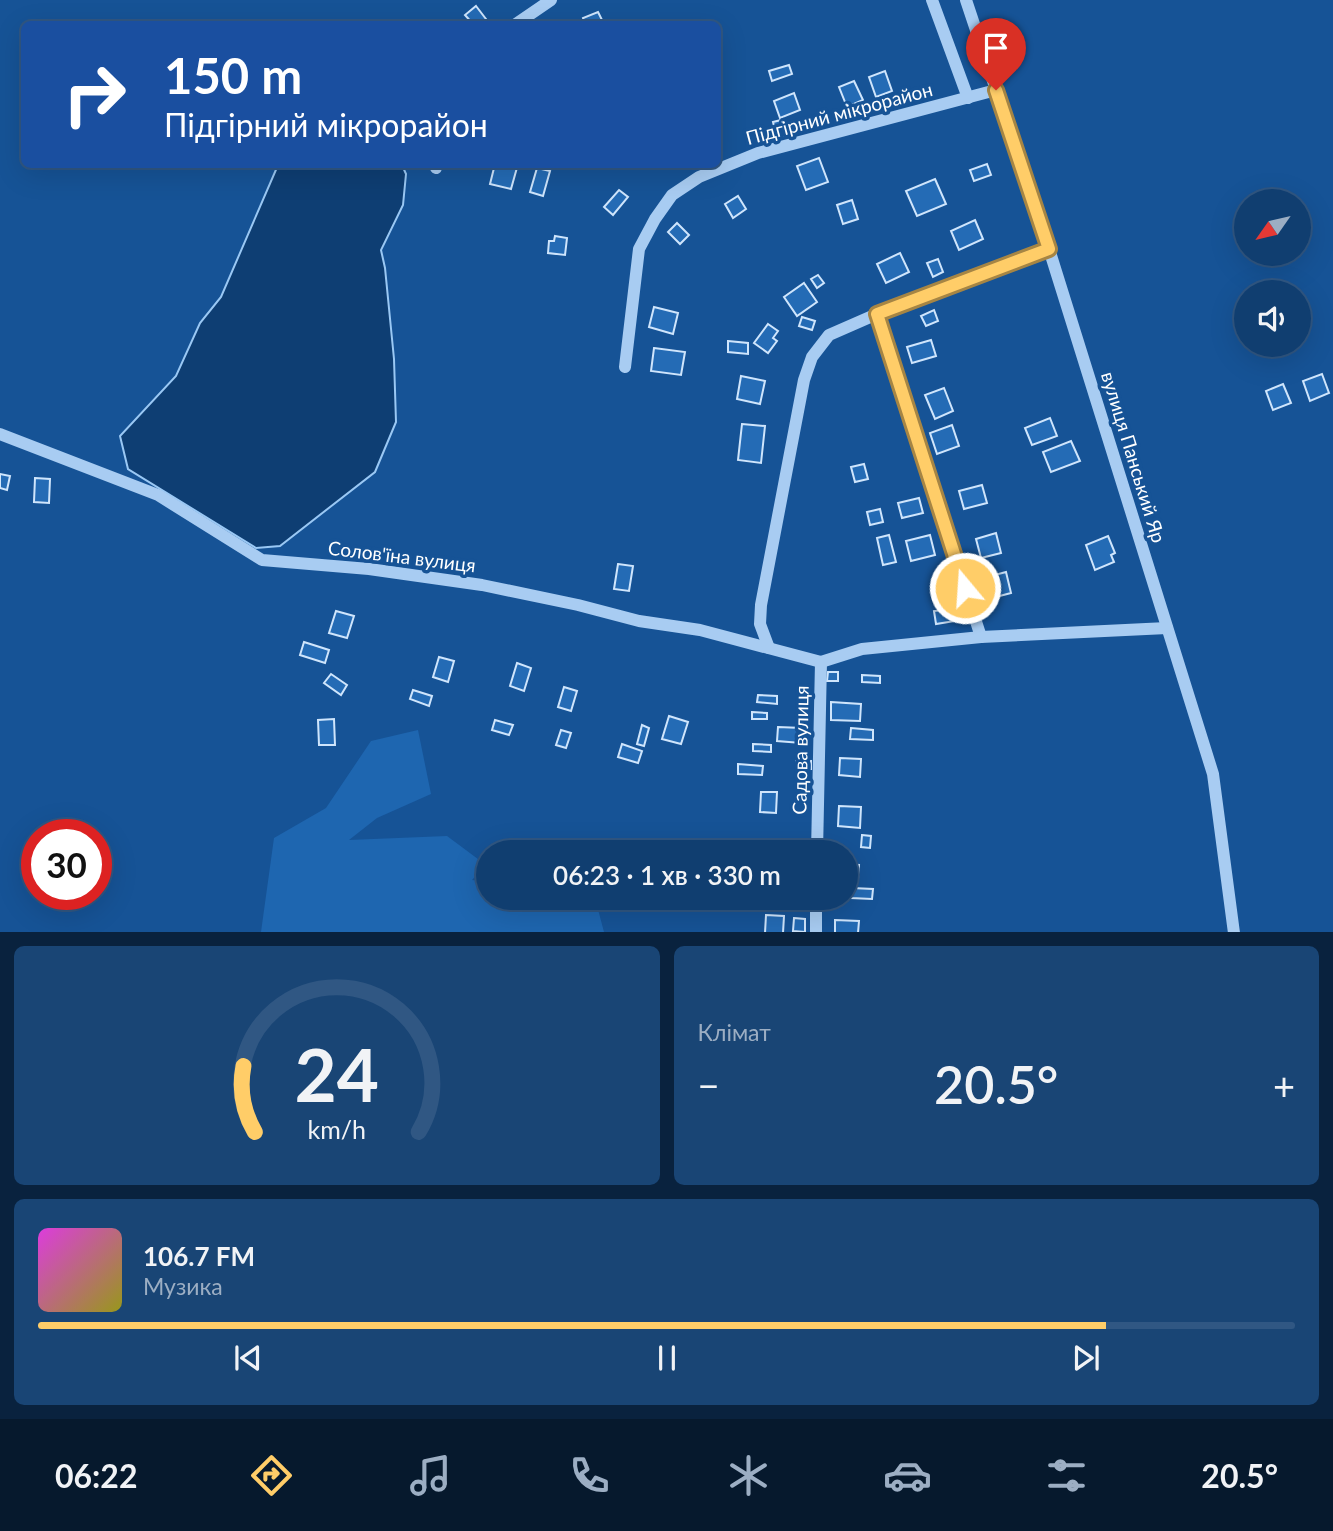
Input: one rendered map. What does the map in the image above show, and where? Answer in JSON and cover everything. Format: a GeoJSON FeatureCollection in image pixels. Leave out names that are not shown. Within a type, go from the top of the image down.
{"type":"FeatureCollection","features":[{"type":"Feature","properties":{"kind":"street"},"geometry":{"type":"LineString","coordinates":[[520,21],[551,0]]}},
{"type":"Feature","properties":{"kind":"street"},"geometry":{"type":"LineString","coordinates":[[932,0],[968,98]]}},
{"type":"Feature","properties":{"kind":"street","name":"вулиця Панський Яр"},"geometry":{"type":"LineString","coordinates":[[966,0],[1049,249],[1213,774],[1234,932]]}},
{"type":"Feature","properties":{"kind":"street","name":"Підгірний мікрорайон"},"geometry":{"type":"LineString","coordinates":[[625,367],[639,249],[672,195],[699,177],[758,153],[996,90]]}},
{"type":"Feature","properties":{"kind":"street"},"geometry":{"type":"LineString","coordinates":[[769,648],[760,624],[761,605],[804,380],[811,357],[829,335],[1049,249]]}},
{"type":"Feature","properties":{"kind":"street"},"geometry":{"type":"LineString","coordinates":[[877,314],[981,637]]}},
{"type":"Feature","properties":{"kind":"street","name":"Солов'їна вулиця"},"geometry":{"type":"LineString","coordinates":[[0,434],[158,495],[262,560],[369,569],[482,585],[639,621],[700,630],[821,662]]}},
{"type":"Feature","properties":{"kind":"street","name":"Садова вулиця"},"geometry":{"type":"LineString","coordinates":[[817,840],[821,662],[862,649],[981,637],[1167,628]]}},
{"type":"Feature","properties":{"kind":"street"},"geometry":{"type":"LineString","coordinates":[[816,910],[816,932]]}},
{"type":"Feature","properties":{"kind":"shaded area"},"geometry":{"type":"Polygon","coordinates":[[[277,168],[403,168],[406,174],[403,205],[381,250],[394,359],[396,422],[375,472],[280,546],[256,548],[128,469],[120,436],[176,376],[200,323],[221,297],[277,168]]]}},
{"type":"Feature","properties":{"kind":"shaded area"},"geometry":{"type":"Polygon","coordinates":[[[418,730],[431,794],[377,818],[349,840],[447,836],[476,858],[476,876],[472,880],[476,880],[476,910],[598,910],[604,932],[261,932],[274,838],[326,808],[371,741],[418,730]]]}},
{"type":"Feature","properties":{"kind":"building"},"geometry":{"type":"Polygon","coordinates":[[[476,6],[487,21],[470,21],[465,15],[476,6]]]}},
{"type":"Feature","properties":{"kind":"building"},"geometry":{"type":"Polygon","coordinates":[[[598,12],[602,21],[584,21],[583,18],[598,12]]]}},
{"type":"Feature","properties":{"kind":"building"},"geometry":{"type":"Polygon","coordinates":[[[789,65],[792,74],[772,81],[769,71],[789,65]]]}},
{"type":"Feature","properties":{"kind":"building"},"geometry":{"type":"Polygon","coordinates":[[[885,71],[892,91],[876,97],[869,77],[885,71]]]}},
{"type":"Feature","properties":{"kind":"building"},"geometry":{"type":"Polygon","coordinates":[[[854,81],[863,100],[847,107],[839,87],[854,81]]]}},
{"type":"Feature","properties":{"kind":"building"},"geometry":{"type":"Polygon","coordinates":[[[794,93],[800,110],[780,118],[774,101],[794,93]]]}},
{"type":"Feature","properties":{"kind":"building"},"geometry":{"type":"Polygon","coordinates":[[[781,120],[786,135],[777,138],[773,122],[781,120]]]}},
{"type":"Feature","properties":{"kind":"building"},"geometry":{"type":"Polygon","coordinates":[[[819,158],[828,182],[806,190],[797,166],[819,158]]]}},
{"type":"Feature","properties":{"kind":"building"},"geometry":{"type":"Polygon","coordinates":[[[987,164],[991,175],[974,181],[970,170],[987,164]]]}},
{"type":"Feature","properties":{"kind":"building"},"geometry":{"type":"Polygon","coordinates":[[[494,168],[517,168],[511,189],[490,184],[494,168]]]}},
{"type":"Feature","properties":{"kind":"building"},"geometry":{"type":"Polygon","coordinates":[[[537,168],[550,171],[543,196],[530,192],[537,168]]]}},
{"type":"Feature","properties":{"kind":"building"},"geometry":{"type":"Polygon","coordinates":[[[935,179],[946,204],[917,216],[906,191],[935,179]]]}},
{"type":"Feature","properties":{"kind":"building"},"geometry":{"type":"Polygon","coordinates":[[[619,190],[628,197],[613,215],[604,207],[619,190]]]}},
{"type":"Feature","properties":{"kind":"building"},"geometry":{"type":"Polygon","coordinates":[[[738,196],[746,209],[733,218],[725,204],[738,196]]]}},
{"type":"Feature","properties":{"kind":"building"},"geometry":{"type":"Polygon","coordinates":[[[852,200],[858,219],[843,224],[837,205],[852,200]]]}},
{"type":"Feature","properties":{"kind":"building"},"geometry":{"type":"Polygon","coordinates":[[[975,220],[983,239],[959,250],[951,231],[975,220]]]}},
{"type":"Feature","properties":{"kind":"building"},"geometry":{"type":"Polygon","coordinates":[[[677,223],[689,235],[680,244],[668,232],[677,223]]]}},
{"type":"Feature","properties":{"kind":"building"},"geometry":{"type":"Polygon","coordinates":[[[555,236],[567,238],[565,255],[548,253],[549,241],[554,241],[555,236]]]}},
{"type":"Feature","properties":{"kind":"building"},"geometry":{"type":"Polygon","coordinates":[[[900,253],[909,272],[886,283],[877,264],[900,253]]]}},
{"type":"Feature","properties":{"kind":"building"},"geometry":{"type":"Polygon","coordinates":[[[938,259],[943,272],[933,277],[927,263],[938,259]]]}},
{"type":"Feature","properties":{"kind":"building"},"geometry":{"type":"Polygon","coordinates":[[[818,275],[824,283],[817,288],[811,279],[818,275]]]}},
{"type":"Feature","properties":{"kind":"building"},"geometry":{"type":"Polygon","coordinates":[[[804,283],[817,302],[797,316],[784,297],[804,283]]]}},
{"type":"Feature","properties":{"kind":"building"},"geometry":{"type":"Polygon","coordinates":[[[654,307],[678,313],[673,334],[649,327],[654,307]]]}},
{"type":"Feature","properties":{"kind":"building"},"geometry":{"type":"Polygon","coordinates":[[[934,310],[938,321],[926,326],[921,316],[934,310]]]}},
{"type":"Feature","properties":{"kind":"building"},"geometry":{"type":"Polygon","coordinates":[[[802,317],[815,321],[812,330],[799,326],[802,317]]]}},
{"type":"Feature","properties":{"kind":"building"},"geometry":{"type":"Polygon","coordinates":[[[768,324],[778,331],[773,338],[777,341],[768,353],[754,343],[768,324]]]}},
{"type":"Feature","properties":{"kind":"building"},"geometry":{"type":"Polygon","coordinates":[[[931,340],[936,356],[912,363],[907,347],[931,340]]]}},
{"type":"Feature","properties":{"kind":"building"},"geometry":{"type":"Polygon","coordinates":[[[728,341],[748,343],[748,354],[728,352],[728,341]]]}},
{"type":"Feature","properties":{"kind":"building"},"geometry":{"type":"Polygon","coordinates":[[[654,348],[685,352],[681,375],[651,371],[654,348]]]}},
{"type":"Feature","properties":{"kind":"building"},"geometry":{"type":"Polygon","coordinates":[[[1322,374],[1329,393],[1310,401],[1303,381],[1322,374]]]}},
{"type":"Feature","properties":{"kind":"building"},"geometry":{"type":"Polygon","coordinates":[[[741,376],[765,381],[760,404],[737,399],[741,376]]]}},
{"type":"Feature","properties":{"kind":"building"},"geometry":{"type":"Polygon","coordinates":[[[1283,384],[1291,403],[1273,410],[1266,391],[1283,384]]]}},
{"type":"Feature","properties":{"kind":"building"},"geometry":{"type":"Polygon","coordinates":[[[944,388],[953,411],[935,419],[925,395],[944,388]]]}},
{"type":"Feature","properties":{"kind":"building"},"geometry":{"type":"Polygon","coordinates":[[[1050,418],[1057,436],[1032,445],[1025,428],[1050,418]]]}},
{"type":"Feature","properties":{"kind":"building"},"geometry":{"type":"Polygon","coordinates":[[[742,424],[765,426],[761,463],[738,460],[742,424]]]}},
{"type":"Feature","properties":{"kind":"building"},"geometry":{"type":"Polygon","coordinates":[[[952,425],[959,446],[937,454],[930,433],[952,425]]]}},
{"type":"Feature","properties":{"kind":"building"},"geometry":{"type":"Polygon","coordinates":[[[1071,441],[1080,461],[1051,472],[1043,452],[1071,441]]]}},
{"type":"Feature","properties":{"kind":"building"},"geometry":{"type":"Polygon","coordinates":[[[864,464],[868,479],[855,482],[851,467],[864,464]]]}},
{"type":"Feature","properties":{"kind":"building"},"geometry":{"type":"Polygon","coordinates":[[[0,474],[10,476],[7,490],[0,488],[0,474]]]}},
{"type":"Feature","properties":{"kind":"building"},"geometry":{"type":"Polygon","coordinates":[[[35,478],[50,479],[49,503],[34,502],[35,478]]]}},
{"type":"Feature","properties":{"kind":"building"},"geometry":{"type":"Polygon","coordinates":[[[982,485],[987,503],[964,509],[959,491],[982,485]]]}},
{"type":"Feature","properties":{"kind":"building"},"geometry":{"type":"Polygon","coordinates":[[[919,498],[923,513],[902,518],[898,503],[919,498]]]}},
{"type":"Feature","properties":{"kind":"building"},"geometry":{"type":"Polygon","coordinates":[[[880,509],[883,522],[870,525],[867,512],[880,509]]]}},
{"type":"Feature","properties":{"kind":"building"},"geometry":{"type":"Polygon","coordinates":[[[996,533],[1001,553],[981,558],[976,539],[996,533]]]}},
{"type":"Feature","properties":{"kind":"building"},"geometry":{"type":"Polygon","coordinates":[[[889,535],[896,562],[883,565],[877,538],[889,535]]]}},
{"type":"Feature","properties":{"kind":"building"},"geometry":{"type":"Polygon","coordinates":[[[930,535],[935,555],[911,561],[906,541],[930,535]]]}},
{"type":"Feature","properties":{"kind":"building"},"geometry":{"type":"Polygon","coordinates":[[[1108,536],[1115,553],[1111,555],[1114,562],[1095,570],[1086,545],[1108,536]]]}},
{"type":"Feature","properties":{"kind":"building"},"geometry":{"type":"Polygon","coordinates":[[[618,564],[633,566],[629,591],[614,589],[618,564]]]}},
{"type":"Feature","properties":{"kind":"building"},"geometry":{"type":"Polygon","coordinates":[[[1006,572],[1011,593],[992,598],[987,577],[1006,572]]]}},
{"type":"Feature","properties":{"kind":"building"},"geometry":{"type":"Polygon","coordinates":[[[960,608],[961,620],[936,624],[934,611],[960,608]]]}},
{"type":"Feature","properties":{"kind":"building"},"geometry":{"type":"Polygon","coordinates":[[[336,611],[354,616],[347,638],[329,633],[336,611]]]}},
{"type":"Feature","properties":{"kind":"building"},"geometry":{"type":"Polygon","coordinates":[[[304,642],[329,650],[325,663],[300,655],[304,642]]]}},
{"type":"Feature","properties":{"kind":"building"},"geometry":{"type":"Polygon","coordinates":[[[439,657],[454,661],[448,682],[433,677],[439,657]]]}},
{"type":"Feature","properties":{"kind":"building"},"geometry":{"type":"Polygon","coordinates":[[[517,663],[531,668],[524,691],[510,686],[517,663]]]}},
{"type":"Feature","properties":{"kind":"building"},"geometry":{"type":"Polygon","coordinates":[[[828,672],[838,672],[838,681],[827,681],[828,672]]]}},
{"type":"Feature","properties":{"kind":"building"},"geometry":{"type":"Polygon","coordinates":[[[331,674],[347,685],[341,695],[324,683],[331,674]]]}},
{"type":"Feature","properties":{"kind":"building"},"geometry":{"type":"Polygon","coordinates":[[[862,675],[880,676],[880,683],[862,682],[862,675]]]}},
{"type":"Feature","properties":{"kind":"building"},"geometry":{"type":"Polygon","coordinates":[[[564,687],[577,691],[571,711],[558,707],[564,687]]]}},
{"type":"Feature","properties":{"kind":"building"},"geometry":{"type":"Polygon","coordinates":[[[413,690],[432,696],[429,706],[410,699],[413,690]]]}},
{"type":"Feature","properties":{"kind":"building"},"geometry":{"type":"Polygon","coordinates":[[[758,695],[777,696],[777,704],[757,702],[758,695]]]}},
{"type":"Feature","properties":{"kind":"building"},"geometry":{"type":"Polygon","coordinates":[[[831,702],[861,704],[860,721],[831,720],[831,702]]]}},
{"type":"Feature","properties":{"kind":"building"},"geometry":{"type":"Polygon","coordinates":[[[752,712],[767,713],[767,719],[752,719],[752,712]]]}},
{"type":"Feature","properties":{"kind":"building"},"geometry":{"type":"Polygon","coordinates":[[[669,716],[688,722],[681,744],[662,739],[669,716]]]}},
{"type":"Feature","properties":{"kind":"building"},"geometry":{"type":"Polygon","coordinates":[[[334,719],[335,745],[319,745],[318,720],[334,719]]]}},
{"type":"Feature","properties":{"kind":"building"},"geometry":{"type":"Polygon","coordinates":[[[495,720],[513,725],[509,735],[492,730],[495,720]]]}},
{"type":"Feature","properties":{"kind":"building"},"geometry":{"type":"Polygon","coordinates":[[[642,725],[649,728],[644,746],[637,744],[642,725]]]}},
{"type":"Feature","properties":{"kind":"building"},"geometry":{"type":"Polygon","coordinates":[[[778,727],[802,728],[801,743],[777,741],[778,727]]]}},
{"type":"Feature","properties":{"kind":"building"},"geometry":{"type":"Polygon","coordinates":[[[851,728],[873,730],[873,740],[850,739],[851,728]]]}},
{"type":"Feature","properties":{"kind":"building"},"geometry":{"type":"Polygon","coordinates":[[[561,730],[571,733],[566,748],[556,745],[561,730]]]}},
{"type":"Feature","properties":{"kind":"building"},"geometry":{"type":"Polygon","coordinates":[[[622,744],[642,751],[638,763],[618,757],[622,744]]]}},
{"type":"Feature","properties":{"kind":"building"},"geometry":{"type":"Polygon","coordinates":[[[753,744],[771,745],[771,752],[753,751],[753,744]]]}},
{"type":"Feature","properties":{"kind":"building"},"geometry":{"type":"Polygon","coordinates":[[[840,758],[861,759],[860,777],[839,775],[840,758]]]}},
{"type":"Feature","properties":{"kind":"building"},"geometry":{"type":"Polygon","coordinates":[[[796,760],[811,761],[811,769],[796,769],[796,760]]]}},
{"type":"Feature","properties":{"kind":"building"},"geometry":{"type":"Polygon","coordinates":[[[738,764],[763,766],[762,775],[738,774],[738,764]]]}},
{"type":"Feature","properties":{"kind":"building"},"geometry":{"type":"Polygon","coordinates":[[[761,792],[777,792],[776,813],[760,812],[761,792]]]}},
{"type":"Feature","properties":{"kind":"building"},"geometry":{"type":"Polygon","coordinates":[[[839,806],[861,807],[860,828],[838,826],[839,806]]]}},
{"type":"Feature","properties":{"kind":"building"},"geometry":{"type":"Polygon","coordinates":[[[862,835],[871,836],[870,848],[861,847],[862,835]]]}},
{"type":"Feature","properties":{"kind":"building"},"geometry":{"type":"Polygon","coordinates":[[[858,888],[873,889],[872,899],[858,898],[858,888]]]}},
{"type":"Feature","properties":{"kind":"building"},"geometry":{"type":"Polygon","coordinates":[[[766,915],[784,916],[783,932],[765,932],[766,915]]]}},
{"type":"Feature","properties":{"kind":"building"},"geometry":{"type":"Polygon","coordinates":[[[794,918],[805,919],[805,932],[793,931],[794,918]]]}},
{"type":"Feature","properties":{"kind":"building"},"geometry":{"type":"Polygon","coordinates":[[[835,920],[859,921],[858,932],[835,932],[835,920]]]}},
{"type":"Feature","properties":{"kind":"route"},"geometry":{"type":"LineString","coordinates":[[965,588],[877,314],[1049,249],[996,90]]}}]}
